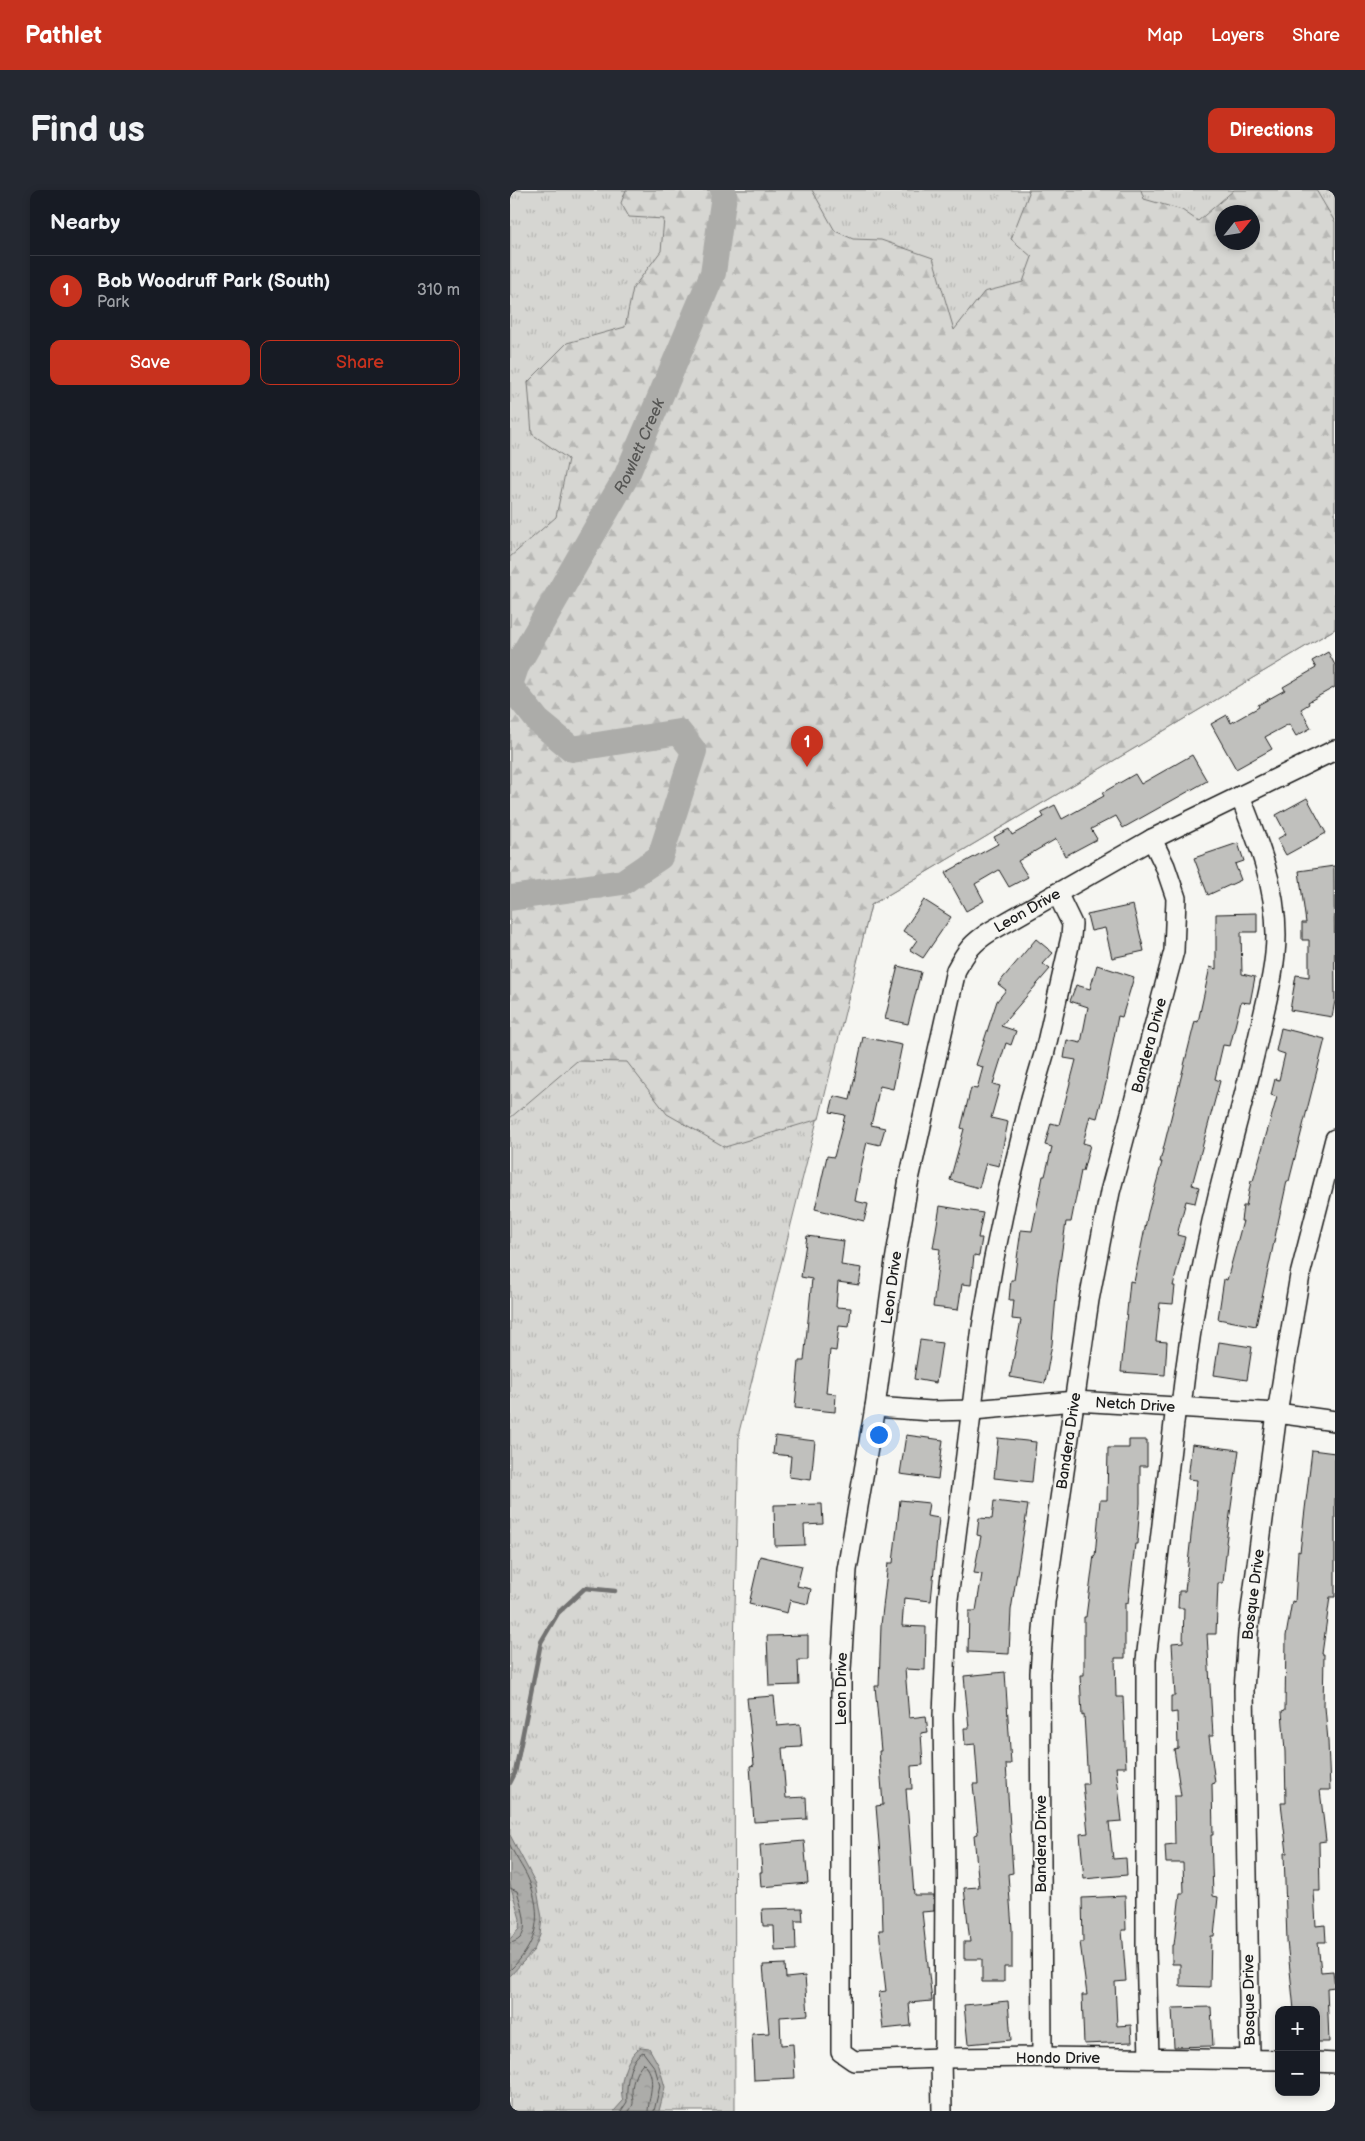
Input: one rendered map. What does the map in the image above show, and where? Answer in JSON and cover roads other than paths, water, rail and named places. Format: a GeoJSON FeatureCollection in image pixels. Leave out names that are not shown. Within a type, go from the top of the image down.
{"type":"FeatureCollection","features":[{"type":"Feature","properties":{"kind":"street","name":"Leon Drive"},"geometry":{"type":"LineString","coordinates":[[841,2052],[841,1670],[847,1570],[875,1407],[895,1261],[908,1184],[956,970],[973,942],[1057,893],[1152,839],[1335,750]]}},
{"type":"Feature","properties":{"kind":"street"},"geometry":{"type":"LineString","coordinates":[[1149,2058],[1146,1949],[1146,1660],[1179,1406],[1209,1227],[1250,1075],[1271,981],[1276,935],[1272,888],[1258,842],[1240,796]]}},
{"type":"Feature","properties":{"kind":"street","name":"Bandera Drive"},"geometry":{"type":"LineString","coordinates":[[1042,2057],[1040,1673],[1045,1602],[1090,1300],[1110,1192],[1174,951],[1176,898],[1165,866],[1152,839]]}},
{"type":"Feature","properties":{"kind":"street"},"geometry":{"type":"LineString","coordinates":[[942,2111],[941,2058],[944,2046],[945,1964],[943,1715],[947,1608],[982,1327],[995,1253],[1071,936],[1072,924],[1057,893]]}},
{"type":"Feature","properties":{"kind":"street","name":"Bosque Drive"},"geometry":{"type":"LineString","coordinates":[[1250,2059],[1244,1690],[1248,1633],[1277,1413],[1300,1276],[1335,1139]]}},
{"type":"Feature","properties":{"kind":"street","name":"Netch Drive"},"geometry":{"type":"LineString","coordinates":[[875,1407],[931,1411],[973,1410],[1075,1401],[1277,1413],[1335,1421]]}},
{"type":"Feature","properties":{"kind":"street","name":"Hondo Drive"},"geometry":{"type":"LineString","coordinates":[[841,2052],[854,2061],[1042,2057],[1275,2060]]}},
{"type":"Feature","properties":{"kind":"street"},"geometry":{"type":"LineString","coordinates":[[1320,2062],[1335,2063]]}},
{"type":"Feature","properties":{"kind":"water"},"geometry":{"type":"Polygon","coordinates":[[[510,1835],[536,1884],[542,1918],[540,1935],[534,1950],[510,1976],[510,1939],[519,1929],[520,1919],[510,1884],[510,1835]]]}},
{"type":"Feature","properties":{"kind":"water"},"geometry":{"type":"Polygon","coordinates":[[[641,2047],[649,2048],[659,2066],[665,2087],[659,2111],[614,2111],[623,2101],[624,2071],[631,2057],[641,2047]]]}},
{"type":"Feature","properties":{"kind":"waterway","name":"Rowlett Creek"},"geometry":{"type":"LineString","coordinates":[[510,685],[516,667],[626,477],[713,273],[724,195],[723,190]]}},
{"type":"Feature","properties":{"kind":"waterway","name":"Rowlett Creek"},"geometry":{"type":"LineString","coordinates":[[510,686],[538,721],[572,749],[679,732],[694,751],[660,857],[623,882],[510,898]]}},
{"type":"Feature","properties":{"kind":"waterway"},"geometry":{"type":"LineString","coordinates":[[510,1783],[515,1773],[541,1642],[558,1613],[585,1588],[615,1591]]}},
{"type":"Feature","properties":{"kind":"place","name":"Bob Woodruff Park (South)"},"geometry":{"type":"Point","coordinates":[807,767]}}]}
